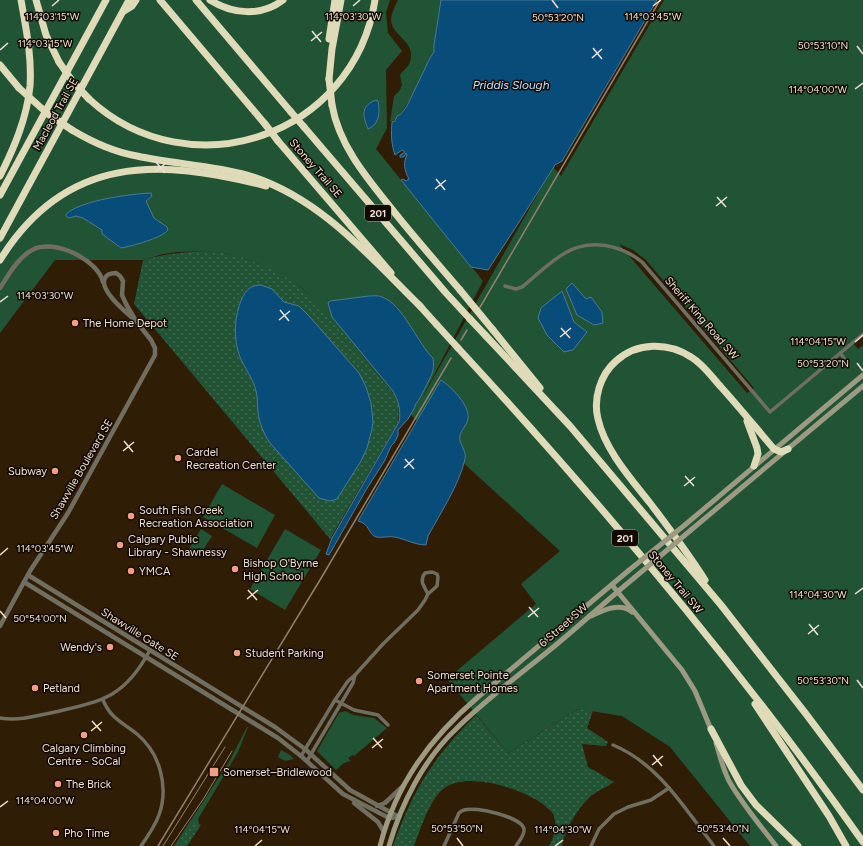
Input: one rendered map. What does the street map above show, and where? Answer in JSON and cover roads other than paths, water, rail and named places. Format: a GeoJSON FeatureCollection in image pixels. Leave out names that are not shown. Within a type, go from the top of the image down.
{"type":"FeatureCollection","features":[{"type":"Feature","properties":{"kind":"highway"},"geometry":{"type":"LineString","coordinates":[[0,176],[22,126],[30,86],[29,54],[21,0]]}},
{"type":"Feature","properties":{"kind":"highway"},"geometry":{"type":"LineString","coordinates":[[36,0],[44,29],[60,62],[73,82],[89,99],[109,115],[128,127],[171,142],[197,145],[220,145],[263,136],[289,124],[309,112],[325,98],[340,82],[364,42],[371,22],[375,0]]}},
{"type":"Feature","properties":{"kind":"highway","name":"Macleod Trail SE"},"geometry":{"type":"LineString","coordinates":[[0,195],[106,0]]}},
{"type":"Feature","properties":{"kind":"highway","name":"Macleod Trail SE"},"geometry":{"type":"LineString","coordinates":[[0,238],[129,0]]}},
{"type":"Feature","properties":{"kind":"highway"},"geometry":{"type":"LineString","coordinates":[[123,12],[132,6],[136,0]]}},
{"type":"Feature","properties":{"kind":"highway","name":"Stoney Trail SE"},"geometry":{"type":"LineString","coordinates":[[160,0],[421,308],[458,348]]}},
{"type":"Feature","properties":{"kind":"highway","name":"Stoney Trail SE"},"geometry":{"type":"LineString","coordinates":[[196,0],[451,299],[470,319]]}},
{"type":"Feature","properties":{"kind":"highway"},"geometry":{"type":"LineString","coordinates":[[210,0],[218,5],[248,12],[271,7],[283,0]]}},
{"type":"Feature","properties":{"kind":"highway"},"geometry":{"type":"LineString","coordinates":[[335,0],[328,48],[329,76],[332,105],[342,139],[366,176],[408,229],[493,330],[570,426]]}},
{"type":"Feature","properties":{"kind":"highway"},"geometry":{"type":"LineString","coordinates":[[329,76],[332,49],[341,0]]}},
{"type":"Feature","properties":{"kind":"highway"},"geometry":{"type":"LineString","coordinates":[[0,65],[19,88],[48,114],[92,141],[123,153],[160,161],[234,172],[260,180],[295,196],[316,209],[339,227],[421,308]]}},
{"type":"Feature","properties":{"kind":"highway"},"geometry":{"type":"LineString","coordinates":[[0,260],[22,229],[52,201],[82,184],[112,174],[140,169],[166,169],[242,180],[295,196]]}},
{"type":"Feature","properties":{"kind":"highway","name":"Stoney Trail SW"},"geometry":{"type":"LineString","coordinates":[[470,319],[570,426],[721,605],[863,790]]}},
{"type":"Feature","properties":{"kind":"highway"},"geometry":{"type":"LineString","coordinates":[[721,605],[689,556],[610,450],[598,420],[596,407],[597,395],[601,383],[612,364],[626,353],[639,348],[661,346],[680,351],[693,358],[708,372],[774,449],[781,452],[788,449]]}},
{"type":"Feature","properties":{"kind":"highway","name":"Stoney Trail SW"},"geometry":{"type":"LineString","coordinates":[[458,348],[548,448],[602,511],[729,665],[791,744],[863,842]]}},
{"type":"Feature","properties":{"kind":"highway"},"geometry":{"type":"LineString","coordinates":[[738,407],[748,423],[757,448],[758,454],[754,466]]}},
{"type":"Feature","properties":{"kind":"highway"},"geometry":{"type":"LineString","coordinates":[[729,665],[829,816],[846,846]]}},
{"type":"Feature","properties":{"kind":"highway"},"geometry":{"type":"LineString","coordinates":[[711,729],[741,786],[756,805],[798,846]]}},
{"type":"Feature","properties":{"kind":"main road","name":"6 Street SW"},"geometry":{"type":"LineString","coordinates":[[380,846],[391,812],[414,767],[430,745],[454,718],[863,375]]}},
{"type":"Feature","properties":{"kind":"main road","name":"6 Street SW"},"geometry":{"type":"LineString","coordinates":[[389,846],[398,817],[419,776],[455,729],[617,591],[863,386]]}},
{"type":"Feature","properties":{"kind":"main road"},"geometry":{"type":"LineString","coordinates":[[612,585],[675,661],[689,681],[711,729],[729,780],[739,797],[776,846]]}},
{"type":"Feature","properties":{"kind":"main road"},"geometry":{"type":"LineString","coordinates":[[583,621],[605,610],[620,607],[629,609],[642,622]]}},
{"type":"Feature","properties":{"kind":"street","name":"Sheriff King Road SW"},"geometry":{"type":"LineString","coordinates":[[505,286],[516,289],[522,287],[561,255],[573,248],[605,245],[624,250],[642,262],[770,412],[863,334]]}},
{"type":"Feature","properties":{"kind":"street"},"geometry":{"type":"LineString","coordinates":[[0,288],[27,253],[35,248],[50,246],[71,252],[87,262],[99,273],[103,282]]}},
{"type":"Feature","properties":{"kind":"street","name":"Shawville Boulevard SE"},"geometry":{"type":"LineString","coordinates":[[0,626],[24,582],[68,513],[155,355],[155,348],[151,340],[136,320],[122,295],[123,281],[120,276],[116,273],[112,273],[105,277],[103,282],[104,287],[121,308],[136,320]]}},
{"type":"Feature","properties":{"kind":"street"},"geometry":{"type":"LineString","coordinates":[[840,353],[844,358]]}},
{"type":"Feature","properties":{"kind":"street"},"geometry":{"type":"LineString","coordinates":[[301,756],[348,680],[355,676],[383,644],[415,614],[424,603],[428,594],[438,583],[438,576],[432,572],[425,573],[422,579],[428,594]]}},
{"type":"Feature","properties":{"kind":"street","name":"Shawville Gate SE"},"geometry":{"type":"LineString","coordinates":[[28,576],[283,733],[311,754],[350,790],[398,817]]}},
{"type":"Feature","properties":{"kind":"street","name":"Shawville Gate SE"},"geometry":{"type":"LineString","coordinates":[[24,582],[147,656],[278,738],[307,761],[343,794]]}},
{"type":"Feature","properties":{"kind":"street"},"geometry":{"type":"LineString","coordinates":[[0,718],[20,719],[34,717],[80,707],[103,700],[128,684],[150,650]]}},
{"type":"Feature","properties":{"kind":"street"},"geometry":{"type":"LineString","coordinates":[[307,761],[353,682],[355,676]]}},
{"type":"Feature","properties":{"kind":"street"},"geometry":{"type":"LineString","coordinates":[[103,700],[106,708],[113,716],[136,733],[146,744],[156,759],[161,775],[163,796],[160,814],[156,823],[140,846]]}},
{"type":"Feature","properties":{"kind":"street"},"geometry":{"type":"LineString","coordinates":[[335,700],[354,710],[378,715],[388,725]]}},
{"type":"Feature","properties":{"kind":"street"},"geometry":{"type":"LineString","coordinates":[[613,745],[640,759],[657,774],[714,846]]}},
{"type":"Feature","properties":{"kind":"street"},"geometry":{"type":"LineString","coordinates":[[377,806],[385,803],[404,785]]}},
{"type":"Feature","properties":{"kind":"street"},"geometry":{"type":"LineString","coordinates":[[591,846],[602,824],[614,814],[628,807],[651,800],[669,788]]}},
{"type":"Feature","properties":{"kind":"street"},"geometry":{"type":"LineString","coordinates":[[343,794],[389,818],[398,817]]}},
{"type":"Feature","properties":{"kind":"street"},"geometry":{"type":"LineString","coordinates":[[343,794],[378,822],[384,832]]}},
{"type":"Feature","properties":{"kind":"street"},"geometry":{"type":"LineString","coordinates":[[444,846],[459,813],[462,810],[468,809],[495,812],[520,822],[524,827],[524,833],[516,846]]}},
{"type":"Feature","properties":{"kind":"water","name":"Priddis Slough"},"geometry":{"type":"Polygon","coordinates":[[[441,0],[657,0],[562,161],[555,165],[488,270],[471,267],[401,180],[403,179],[406,181],[409,179],[405,167],[407,155],[406,153],[404,157],[400,157],[400,155],[404,153],[402,150],[395,155],[391,135],[392,122],[395,121],[397,116],[401,114],[407,106],[434,52],[441,0]]]}},
{"type":"Feature","properties":{"kind":"water"},"geometry":{"type":"Polygon","coordinates":[[[376,100],[378,101],[379,105],[377,121],[368,129],[364,116],[365,108],[371,102],[376,100]]]}},
{"type":"Feature","properties":{"kind":"water"},"geometry":{"type":"Polygon","coordinates":[[[151,193],[152,196],[146,201],[154,218],[167,227],[168,230],[153,239],[121,248],[102,234],[102,230],[83,218],[76,216],[69,218],[66,216],[66,214],[73,209],[94,201],[119,196],[151,193]]]}},
{"type":"Feature","properties":{"kind":"water"},"geometry":{"type":"Polygon","coordinates":[[[572,283],[586,299],[591,297],[602,312],[603,323],[594,325],[577,315],[566,289],[572,283]]]}},
{"type":"Feature","properties":{"kind":"water"},"geometry":{"type":"Polygon","coordinates":[[[257,285],[272,289],[284,302],[299,306],[359,373],[366,387],[371,403],[373,422],[372,429],[367,448],[361,461],[337,499],[330,501],[319,498],[270,443],[261,424],[256,391],[240,357],[236,342],[235,328],[237,313],[242,298],[247,290],[257,285]]]}},
{"type":"Feature","properties":{"kind":"water"},"geometry":{"type":"Polygon","coordinates":[[[562,291],[574,322],[587,332],[573,350],[564,352],[547,335],[538,318],[541,308],[562,291]]]}},
{"type":"Feature","properties":{"kind":"water"},"geometry":{"type":"Polygon","coordinates":[[[369,296],[382,297],[397,307],[433,358],[433,370],[431,377],[415,407],[408,419],[398,430],[398,436],[391,446],[385,460],[329,555],[326,554],[332,538],[399,422],[399,406],[393,391],[332,317],[328,303],[330,301],[369,296]]]}},
{"type":"Feature","properties":{"kind":"water"},"geometry":{"type":"Polygon","coordinates":[[[441,380],[450,387],[463,402],[468,414],[468,419],[460,435],[460,441],[465,453],[465,459],[459,479],[428,536],[426,545],[395,537],[373,536],[365,524],[358,521],[441,380]]]}},
{"type":"Feature","properties":{"kind":"tram line"},"geometry":{"type":"LineString","coordinates":[[163,846],[225,747]]}},
{"type":"Feature","properties":{"kind":"tram line"},"geometry":{"type":"LineString","coordinates":[[171,846],[204,798],[232,751]]}},
{"type":"Feature","properties":{"kind":"railway"},"geometry":{"type":"LineString","coordinates":[[479,309],[660,0]]}},
{"type":"Feature","properties":{"kind":"railway"},"geometry":{"type":"LineString","coordinates":[[461,340],[467,330]]}},
{"type":"Feature","properties":{"kind":"railway"},"geometry":{"type":"LineString","coordinates":[[158,846],[320,580],[451,358]]}},
{"type":"Feature","properties":{"kind":"place","name":"The Home Depot"},"geometry":{"type":"Point","coordinates":[75,323]}},
{"type":"Feature","properties":{"kind":"place","name":"Cardel Recreation Center"},"geometry":{"type":"Point","coordinates":[178,458]}},
{"type":"Feature","properties":{"kind":"place","name":"Subway"},"geometry":{"type":"Point","coordinates":[55,471]}},
{"type":"Feature","properties":{"kind":"place","name":"South Fish Creek Recreation Association"},"geometry":{"type":"Point","coordinates":[131,516]}},
{"type":"Feature","properties":{"kind":"place","name":"Calgary Public Library - Shawnessy"},"geometry":{"type":"Point","coordinates":[120,545]}},
{"type":"Feature","properties":{"kind":"place","name":"Bishop O'Byrne High School"},"geometry":{"type":"Point","coordinates":[235,569]}},
{"type":"Feature","properties":{"kind":"place","name":"YMCA"},"geometry":{"type":"Point","coordinates":[131,571]}},
{"type":"Feature","properties":{"kind":"place","name":"Wendy's"},"geometry":{"type":"Point","coordinates":[110,647]}},
{"type":"Feature","properties":{"kind":"place","name":"Student Parking"},"geometry":{"type":"Point","coordinates":[237,653]}},
{"type":"Feature","properties":{"kind":"place","name":"Somerset Pointe Apartment Homes"},"geometry":{"type":"Point","coordinates":[419,681]}},
{"type":"Feature","properties":{"kind":"place","name":"Petland"},"geometry":{"type":"Point","coordinates":[35,688]}},
{"type":"Feature","properties":{"kind":"place","name":"Calgary Climbing Centre - SoCal"},"geometry":{"type":"Point","coordinates":[84,735]}},
{"type":"Feature","properties":{"kind":"place","name":"Somerset–Bridlewood"},"geometry":{"type":"Point","coordinates":[214,772]}},
{"type":"Feature","properties":{"kind":"place","name":"The Brick"},"geometry":{"type":"Point","coordinates":[58,784]}},
{"type":"Feature","properties":{"kind":"place","name":"Pho Time"},"geometry":{"type":"Point","coordinates":[56,833]}}]}
